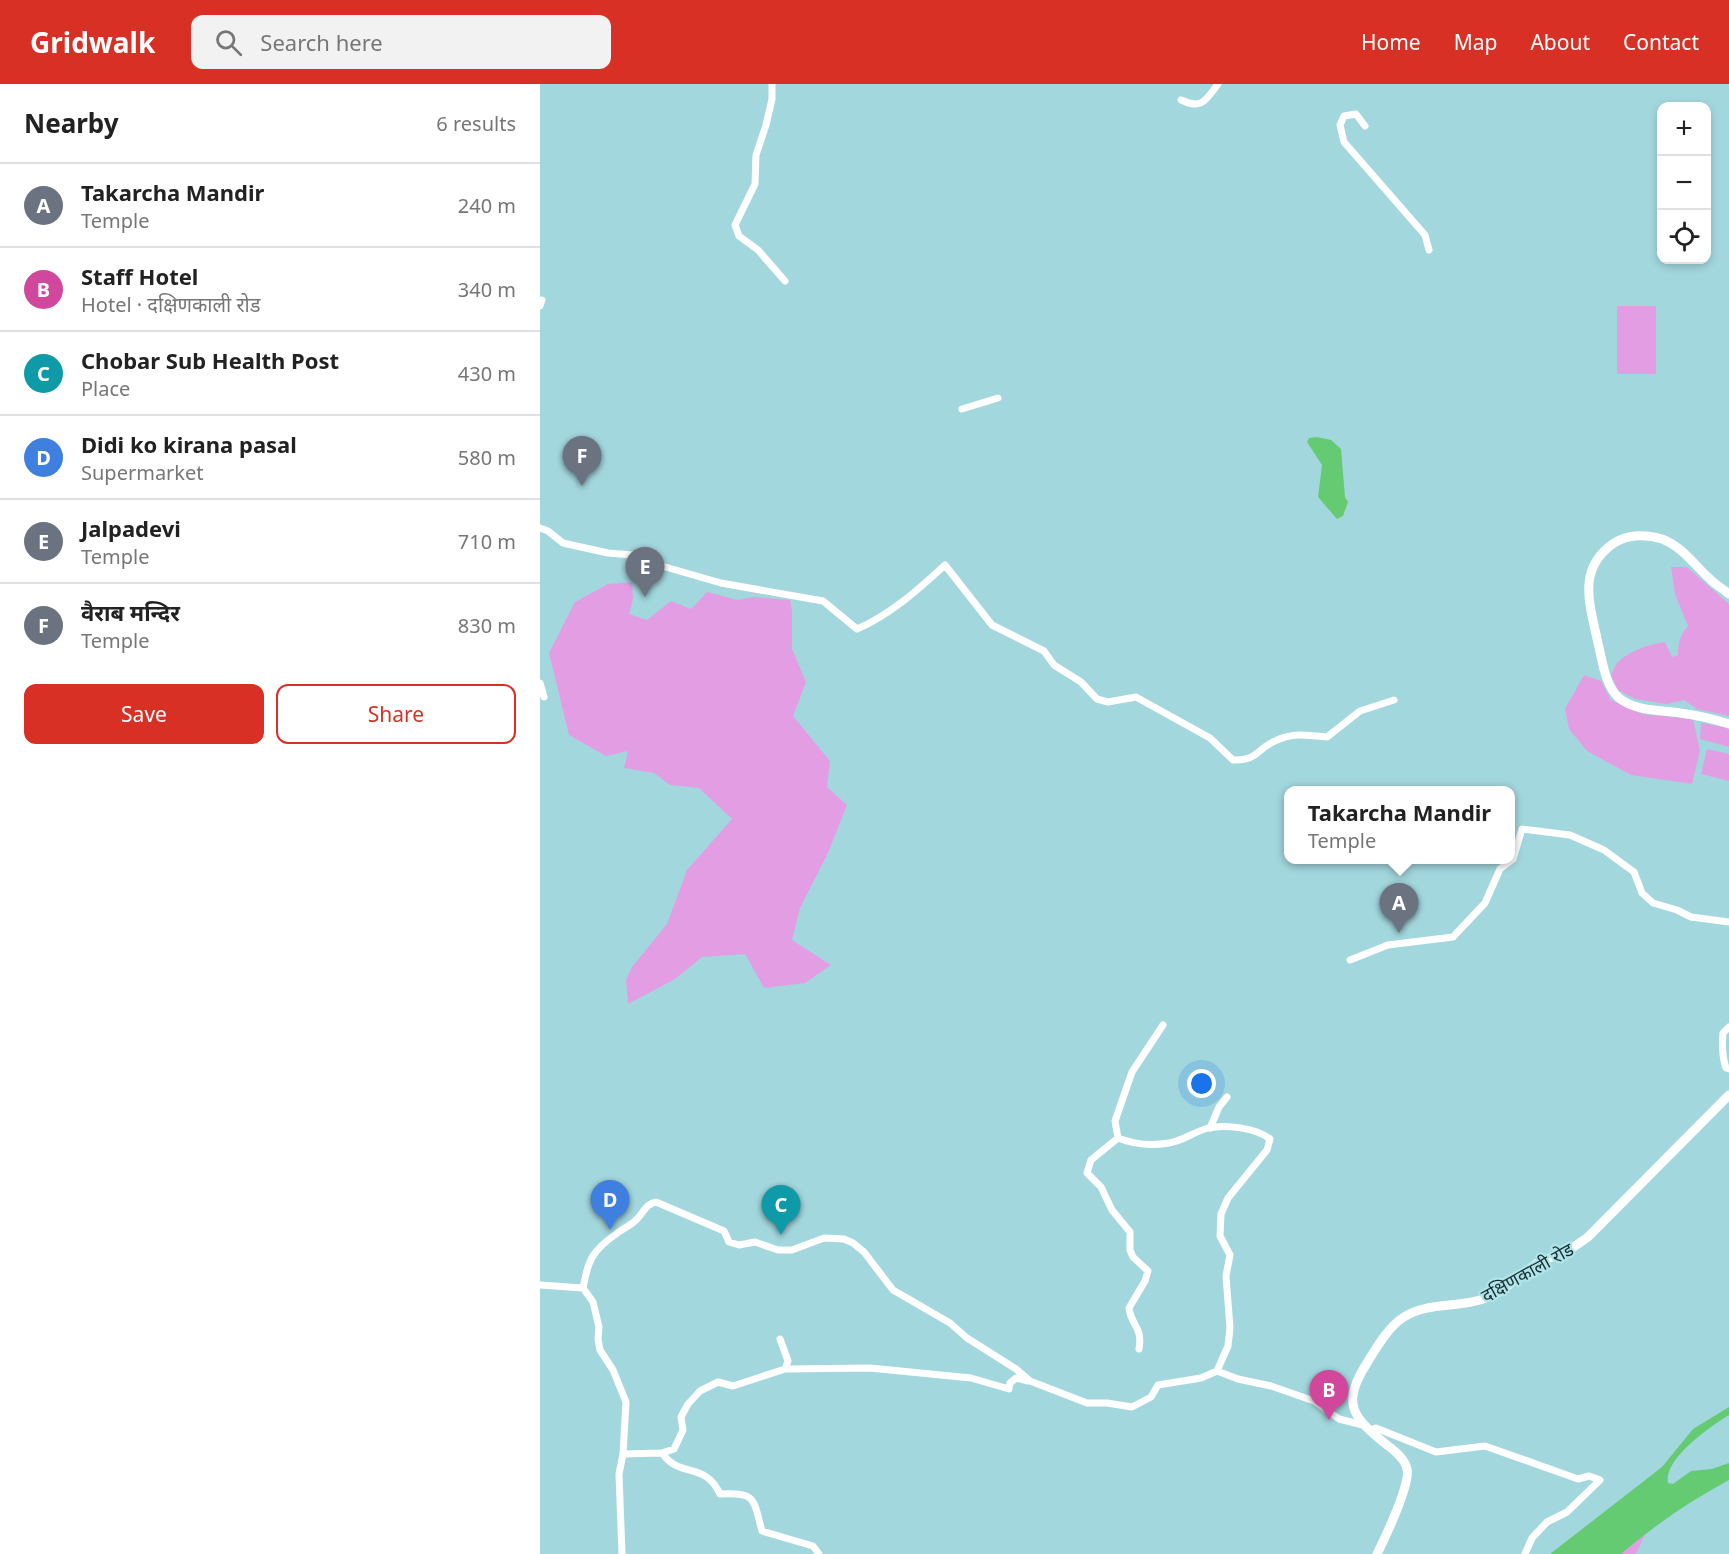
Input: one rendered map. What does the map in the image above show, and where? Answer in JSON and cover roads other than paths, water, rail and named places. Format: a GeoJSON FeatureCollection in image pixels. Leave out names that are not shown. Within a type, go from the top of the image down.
{"type":"FeatureCollection","features":[{"type":"Feature","properties":{"kind":"main road"},"geometry":{"type":"LineString","coordinates":[[1729,594],[1711,580],[1681,550],[1660,538],[1646,536],[1632,536],[1608,547],[1593,565],[1589,580],[1589,599],[1600,653],[1612,690],[1618,697],[1634,706],[1683,713],[1729,724]]}},
{"type":"Feature","properties":{"kind":"main road","name":"दक्षिणकाली रोड"},"geometry":{"type":"LineString","coordinates":[[1367,1428],[1354,1409],[1352,1393],[1356,1380],[1371,1355],[1402,1318],[1421,1310],[1482,1300],[1511,1285],[1535,1264],[1566,1252],[1588,1237],[1729,1095]]}},
{"type":"Feature","properties":{"kind":"main road"},"geometry":{"type":"LineString","coordinates":[[1367,1428],[1396,1452],[1407,1468],[1408,1474],[1405,1487],[1377,1554]]}},
{"type":"Feature","properties":{"kind":"street"},"geometry":{"type":"LineString","coordinates":[[772,84],[766,125],[756,155],[755,184],[735,225],[739,236],[758,250],[785,281]]}},
{"type":"Feature","properties":{"kind":"street"},"geometry":{"type":"LineString","coordinates":[[1181,100],[1194,105],[1204,102],[1218,84]]}},
{"type":"Feature","properties":{"kind":"street"},"geometry":{"type":"LineString","coordinates":[[1365,126],[1356,114],[1344,116],[1340,125],[1344,142],[1425,235],[1429,250]]}},
{"type":"Feature","properties":{"kind":"street"},"geometry":{"type":"LineString","coordinates":[[962,409],[998,398]]}},
{"type":"Feature","properties":{"kind":"street"},"geometry":{"type":"LineString","coordinates":[[540,528],[548,531],[562,543],[608,553],[645,556],[662,566],[721,583],[823,601],[857,629],[875,621],[924,585],[945,565],[992,625],[1044,651],[1054,665],[1081,682],[1097,699],[1108,702],[1136,697],[1210,738],[1233,760],[1254,758],[1274,741],[1296,734],[1326,737],[1360,711],[1394,700]]}},
{"type":"Feature","properties":{"kind":"street"},"geometry":{"type":"LineString","coordinates":[[540,683],[544,697]]}},
{"type":"Feature","properties":{"kind":"street"},"geometry":{"type":"LineString","coordinates":[[1515,852],[1522,829],[1570,835],[1604,850],[1634,872],[1642,893],[1653,903],[1691,917],[1729,921]]}},
{"type":"Feature","properties":{"kind":"street"},"geometry":{"type":"LineString","coordinates":[[1350,960],[1388,945],[1453,937],[1485,903],[1500,869],[1506,864]]}},
{"type":"Feature","properties":{"kind":"street"},"geometry":{"type":"LineString","coordinates":[[1118,1138],[1115,1121],[1132,1072],[1163,1025]]}},
{"type":"Feature","properties":{"kind":"street"},"geometry":{"type":"LineString","coordinates":[[1729,1027],[1723,1033],[1722,1042],[1723,1061],[1729,1069]]}},
{"type":"Feature","properties":{"kind":"street"},"geometry":{"type":"LineString","coordinates":[[1210,1128],[1219,1107],[1227,1097]]}},
{"type":"Feature","properties":{"kind":"street"},"geometry":{"type":"LineString","coordinates":[[623,1454],[662,1453],[674,1449],[683,1430],[681,1417],[688,1404],[700,1391],[718,1382],[733,1386],[785,1369],[870,1368],[971,1378],[1009,1389],[1010,1383],[1016,1378],[1030,1381],[1087,1403],[1107,1403],[1131,1407],[1151,1398],[1158,1386],[1201,1378],[1217,1371],[1228,1346],[1230,1328],[1226,1276],[1230,1255],[1220,1236],[1221,1214],[1228,1198],[1268,1150],[1270,1139],[1258,1131],[1248,1129],[1210,1128],[1170,1143],[1145,1144],[1118,1138]]}},
{"type":"Feature","properties":{"kind":"street"},"geometry":{"type":"LineString","coordinates":[[1118,1138],[1091,1160],[1087,1173],[1101,1188],[1112,1210],[1130,1232],[1130,1250],[1133,1257],[1148,1271],[1145,1281],[1129,1308],[1129,1313],[1141,1335],[1139,1349]]}},
{"type":"Feature","properties":{"kind":"street"},"geometry":{"type":"LineString","coordinates":[[622,1554],[619,1474],[623,1454],[626,1402],[613,1370],[600,1350],[599,1327],[593,1302],[583,1288],[586,1267],[595,1252],[613,1236],[636,1221],[652,1202],[683,1212],[724,1231],[729,1242],[739,1245],[755,1242],[778,1250],[792,1250],[824,1238],[844,1239],[864,1252],[893,1290],[950,1323],[967,1338],[1016,1369],[1030,1381]]}},
{"type":"Feature","properties":{"kind":"street"},"geometry":{"type":"LineString","coordinates":[[540,1285],[583,1288]]}},
{"type":"Feature","properties":{"kind":"street"},"geometry":{"type":"LineString","coordinates":[[780,1339],[789,1361],[785,1369]]}},
{"type":"Feature","properties":{"kind":"street"},"geometry":{"type":"LineString","coordinates":[[1217,1371],[1314,1401],[1339,1419],[1367,1428],[1376,1428],[1436,1452],[1485,1446],[1578,1479],[1589,1476],[1600,1480],[1567,1512],[1547,1522],[1532,1538],[1525,1554]]}},
{"type":"Feature","properties":{"kind":"street"},"geometry":{"type":"LineString","coordinates":[[662,1453],[678,1468],[700,1472],[716,1485],[720,1494],[742,1493],[753,1500],[762,1531],[813,1546],[819,1554]]}},
{"type":"Feature","properties":{"kind":"place","name":"वैराब मन्दिर"},"geometry":{"type":"Point","coordinates":[582,486]}},
{"type":"Feature","properties":{"kind":"place","name":"Jalpadevi"},"geometry":{"type":"Point","coordinates":[645,597]}},
{"type":"Feature","properties":{"kind":"place","name":"Takarcha Mandir"},"geometry":{"type":"Point","coordinates":[1399,933]}},
{"type":"Feature","properties":{"kind":"place","name":"Didi ko kirana pasal"},"geometry":{"type":"Point","coordinates":[610,1230]}},
{"type":"Feature","properties":{"kind":"place","name":"Chobar Sub Health Post"},"geometry":{"type":"Point","coordinates":[781,1235]}},
{"type":"Feature","properties":{"kind":"place","name":"Staff Hotel"},"geometry":{"type":"Point","coordinates":[1329,1420]}}]}
